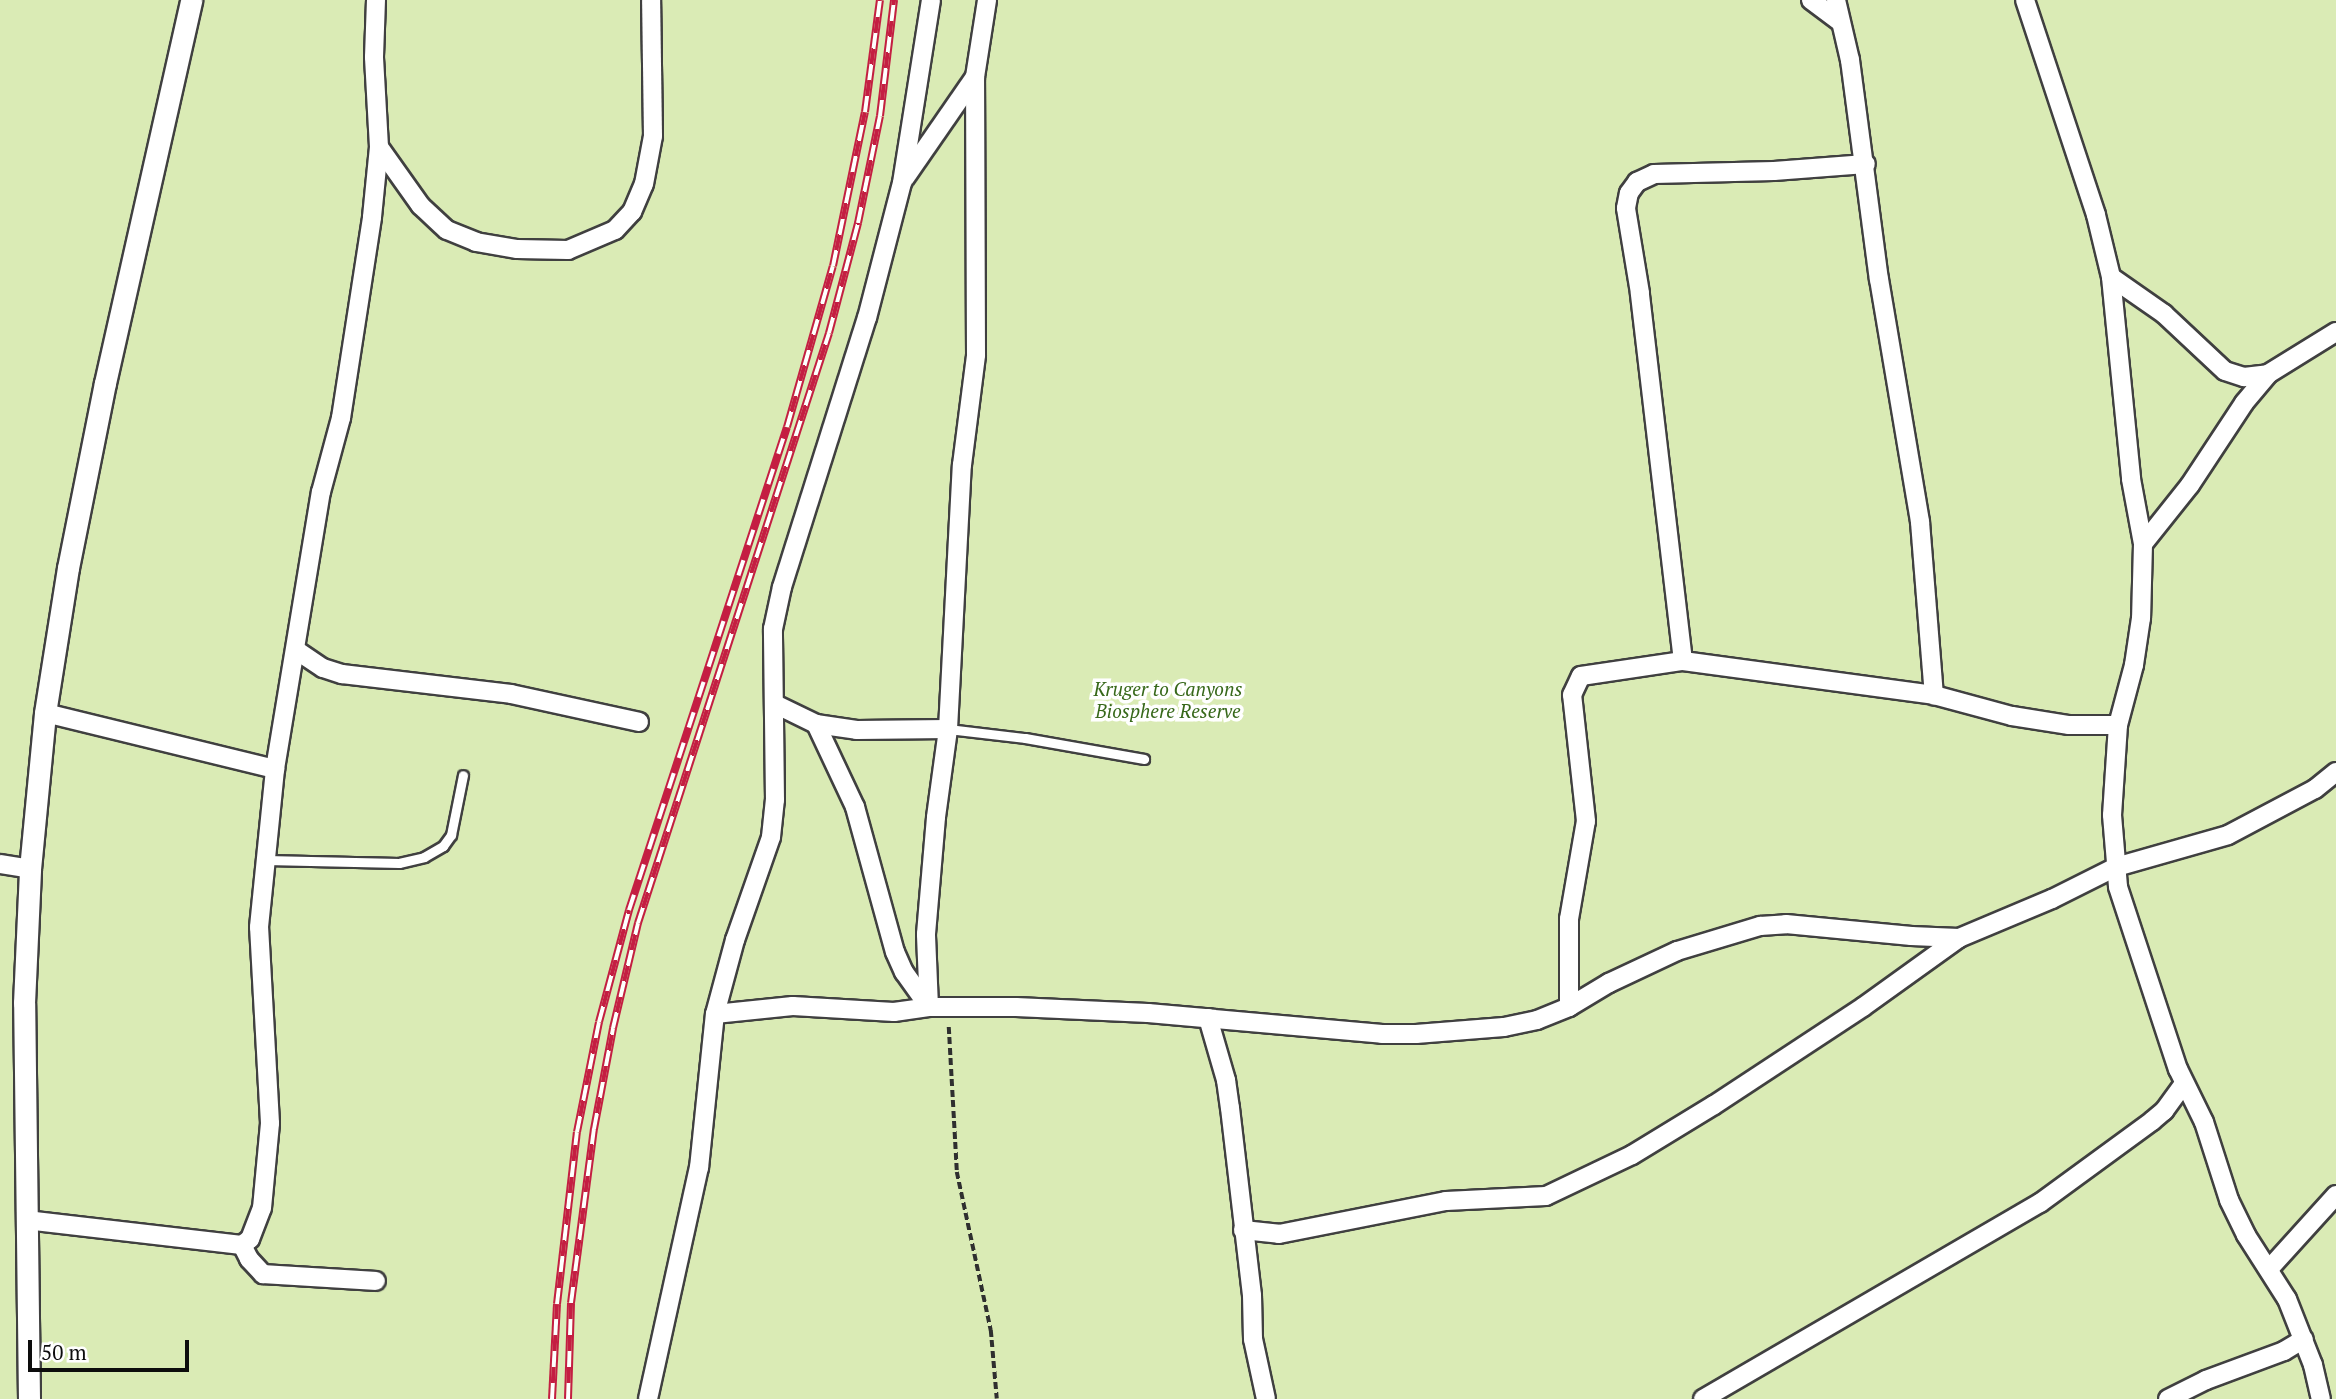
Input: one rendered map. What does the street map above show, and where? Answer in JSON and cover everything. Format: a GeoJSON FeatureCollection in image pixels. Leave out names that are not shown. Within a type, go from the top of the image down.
{"type":"FeatureCollection","features":[{"type":"Feature","properties":{"kind":"street"},"geometry":{"type":"LineString","coordinates":[[242,1245],[256,1227],[267,1181],[270,1123],[259,927],[275,769],[321,492],[341,418],[372,217],[379,147],[374,57],[376,0]]}},
{"type":"Feature","properties":{"kind":"street"},"geometry":{"type":"LineString","coordinates":[[379,147],[421,206],[447,230],[476,242],[517,249],[568,250],[615,230],[632,212],[644,184],[653,136],[651,0]]}},
{"type":"Feature","properties":{"kind":"street"},"geometry":{"type":"LineString","coordinates":[[648,1399],[699,1168],[715,1014],[735,940],[771,837],[775,800],[772,656],[782,587],[829,447],[902,183],[931,0]]}},
{"type":"Feature","properties":{"kind":"street"},"geometry":{"type":"LineString","coordinates":[[929,1007],[926,934],[947,729],[962,465],[976,355],[975,77],[987,0]]}},
{"type":"Feature","properties":{"kind":"street"},"geometry":{"type":"LineString","coordinates":[[1811,0],[1840,22]]}},
{"type":"Feature","properties":{"kind":"street"},"geometry":{"type":"LineString","coordinates":[[1836,0],[1850,60],[1866,164],[1879,279],[1920,522],[1934,695]]}},
{"type":"Feature","properties":{"kind":"street"},"geometry":{"type":"LineString","coordinates":[[2025,0],[2096,215],[2111,277],[2131,479],[2143,544],[2139,630],[2134,665],[2118,725],[2112,815],[2116,867],[2129,924],[2184,1083],[2204,1122],[2233,1208],[2287,1298],[2304,1339],[2321,1399]]}},
{"type":"Feature","properties":{"kind":"street"},"geometry":{"type":"LineString","coordinates":[[29,1399],[24,1003],[30,869],[45,713],[68,568],[186,1]]}},
{"type":"Feature","properties":{"kind":"street"},"geometry":{"type":"LineString","coordinates":[[902,183],[975,77]]}},
{"type":"Feature","properties":{"kind":"street"},"geometry":{"type":"LineString","coordinates":[[1683,661],[1640,293],[1626,208],[1629,193],[1637,182],[1654,174],[1774,171],[1866,164]]}},
{"type":"Feature","properties":{"kind":"street"},"geometry":{"type":"LineString","coordinates":[[2111,277],[2164,314],[2225,371],[2251,378],[2268,374],[2336,332]]}},
{"type":"Feature","properties":{"kind":"street"},"geometry":{"type":"LineString","coordinates":[[2143,544],[2190,485],[2244,403],[2268,374]]}},
{"type":"Feature","properties":{"kind":"street"},"geometry":{"type":"LineString","coordinates":[[296,650],[323,667],[342,674],[511,694],[639,722]]}},
{"type":"Feature","properties":{"kind":"street"},"geometry":{"type":"LineString","coordinates":[[1569,1007],[1569,919],[1586,821],[1574,687],[1581,676],[1592,672],[1683,661],[1934,695],[2022,718],[2069,725],[2118,725]]}},
{"type":"Feature","properties":{"kind":"street"},"geometry":{"type":"LineString","coordinates":[[775,704],[816,724],[857,730],[947,729]]}},
{"type":"Feature","properties":{"kind":"street"},"geometry":{"type":"LineString","coordinates":[[45,713],[275,769]]}},
{"type":"Feature","properties":{"kind":"street"},"geometry":{"type":"LineString","coordinates":[[816,724],[855,807],[895,952],[908,979],[929,1007]]}},
{"type":"Feature","properties":{"kind":"street"},"geometry":{"type":"LineString","coordinates":[[1243,1230],[1279,1234],[1446,1201],[1546,1196],[1632,1155],[1702,1112],[1872,1001],[1959,938],[2052,900],[2116,867],[2228,835],[2315,789],[2336,772]]}},
{"type":"Feature","properties":{"kind":"street"},"geometry":{"type":"LineString","coordinates":[[0,864],[30,869]]}},
{"type":"Feature","properties":{"kind":"street"},"geometry":{"type":"LineString","coordinates":[[715,1014],[793,1006],[894,1012],[929,1007],[1016,1007],[1208,1018],[1396,1034],[1504,1027],[1537,1020],[1569,1007],[1677,951],[1760,926],[1786,924],[1959,938]]}},
{"type":"Feature","properties":{"kind":"street"},"geometry":{"type":"LineString","coordinates":[[1208,1018],[1226,1080],[1252,1296],[1253,1339],[1266,1399]]}},
{"type":"Feature","properties":{"kind":"street"},"geometry":{"type":"LineString","coordinates":[[1703,1399],[2040,1203],[2164,1111],[2184,1083]]}},
{"type":"Feature","properties":{"kind":"street"},"geometry":{"type":"LineString","coordinates":[[2269,1269],[2336,1195]]}},
{"type":"Feature","properties":{"kind":"street"},"geometry":{"type":"LineString","coordinates":[[26,1220],[242,1245]]}},
{"type":"Feature","properties":{"kind":"street"},"geometry":{"type":"LineString","coordinates":[[242,1245],[249,1259],[263,1274],[376,1281]]}},
{"type":"Feature","properties":{"kind":"street"},"geometry":{"type":"LineString","coordinates":[[2168,1399],[2206,1380],[2284,1351],[2304,1339]]}},
{"type":"Feature","properties":{"kind":"lane"},"geometry":{"type":"LineString","coordinates":[[947,729],[1025,738],[1144,759]]}},
{"type":"Feature","properties":{"kind":"lane"},"geometry":{"type":"LineString","coordinates":[[266,860],[399,863],[424,857],[443,846],[451,835],[463,775]]}},
{"type":"Feature","properties":{"kind":"path"},"geometry":{"type":"LineString","coordinates":[[948,1008],[957,1172],[990,1330],[997,1399]]}},
{"type":"Feature","properties":{"kind":"green space","name":"Kruger to Canyons Biosphere Reserve"},"geometry":{"type":"Polygon","coordinates":[[[0,0],[2336,0],[2336,1399],[0,1399],[0,0]]]}},
{"type":"Feature","properties":{"kind":"railway"},"geometry":{"type":"LineString","coordinates":[[552,1399],[557,1304],[577,1132],[599,1022],[629,910],[787,427],[833,266],[865,112],[880,0]]}},
{"type":"Feature","properties":{"kind":"railway"},"geometry":{"type":"LineString","coordinates":[[568,1399],[571,1303],[594,1129],[613,1028],[638,923],[829,333],[858,223],[880,116],[894,0]]}}]}
